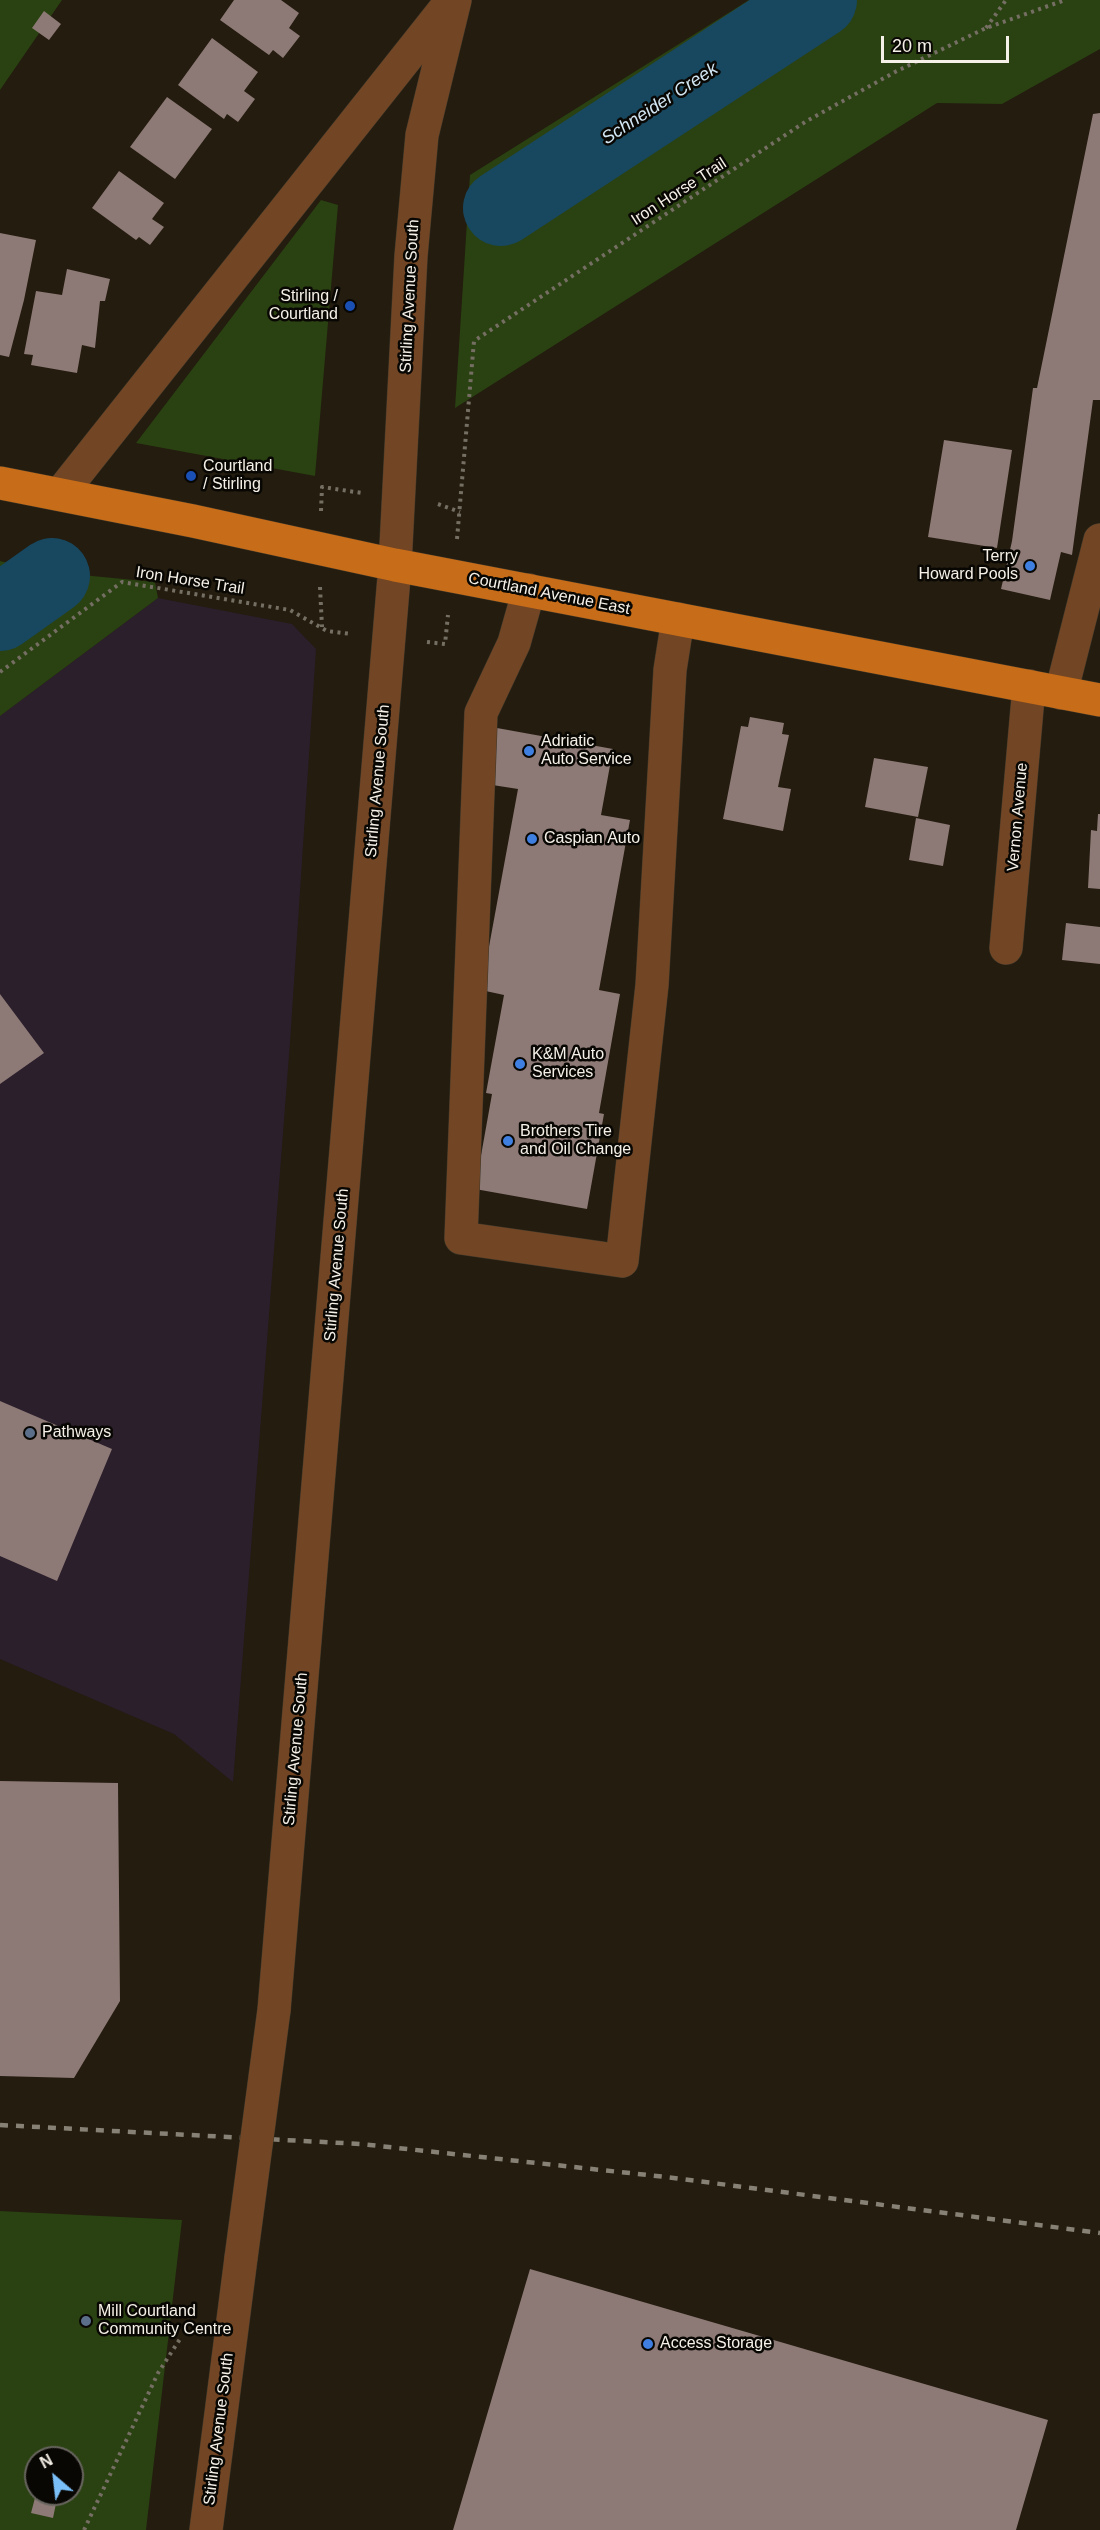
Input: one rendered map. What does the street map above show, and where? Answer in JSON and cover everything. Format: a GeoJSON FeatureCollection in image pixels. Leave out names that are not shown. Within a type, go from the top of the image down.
{"type":"FeatureCollection","features":[{"type":"Feature","properties":{"kind":"main road","name":"Courtland Avenue East"},"geometry":{"type":"LineString","coordinates":[[0,483],[60,493],[395,565],[1100,700]]}},
{"type":"Feature","properties":{"kind":"street","name":"Stirling Avenue South"},"geometry":{"type":"LineString","coordinates":[[60,493],[454,0]]}},
{"type":"Feature","properties":{"kind":"street","name":"Stirling Avenue South"},"geometry":{"type":"LineString","coordinates":[[206,2530],[274,2010],[395,565],[411,256],[422,135],[454,0]]}},
{"type":"Feature","properties":{"kind":"street"},"geometry":{"type":"LineString","coordinates":[[1061,693],[1100,540]]}},
{"type":"Feature","properties":{"kind":"street"},"geometry":{"type":"LineString","coordinates":[[529,590],[514,643],[481,713],[461,1238],[622,1261],[652,985],[670,670],[678,619]]}},
{"type":"Feature","properties":{"kind":"street","name":"Vernon Avenue"},"geometry":{"type":"LineString","coordinates":[[1006,948],[1029,686]]}},
{"type":"Feature","properties":{"kind":"path"},"geometry":{"type":"LineString","coordinates":[[986,28],[1006,0]]}},
{"type":"Feature","properties":{"kind":"path","name":"Iron Horse Trail"},"geometry":{"type":"LineString","coordinates":[[459,519],[474,341],[805,123],[895,72],[986,28],[1065,0]]}},
{"type":"Feature","properties":{"kind":"path"},"geometry":{"type":"LineString","coordinates":[[321,498],[322,487],[341,490]]}},
{"type":"Feature","properties":{"kind":"path"},"geometry":{"type":"LineString","coordinates":[[447,506],[460,512]]}},
{"type":"Feature","properties":{"kind":"path","name":"Iron Horse Trail"},"geometry":{"type":"LineString","coordinates":[[0,672],[122,582],[290,610],[327,631]]}},
{"type":"Feature","properties":{"kind":"path"},"geometry":{"type":"LineString","coordinates":[[320,618],[322,628]]}},
{"type":"Feature","properties":{"kind":"path"},"geometry":{"type":"LineString","coordinates":[[430,643],[445,644],[447,628]]}},
{"type":"Feature","properties":{"kind":"path"},"geometry":{"type":"LineString","coordinates":[[84,2530],[158,2373],[180,2339]]}},
{"type":"Feature","properties":{"kind":"shaded area"},"geometry":{"type":"Polygon","coordinates":[[[158,598],[292,624],[316,649],[290,1042],[233,1782],[174,1734],[0,1659],[0,716],[158,598]]]}},
{"type":"Feature","properties":{"kind":"green space"},"geometry":{"type":"Polygon","coordinates":[[[0,0],[62,0],[0,90],[0,0]]]}},
{"type":"Feature","properties":{"kind":"green space"},"geometry":{"type":"Polygon","coordinates":[[[749,0],[1100,0],[1100,49],[1002,104],[937,103],[455,408],[470,175],[749,0]]]}},
{"type":"Feature","properties":{"kind":"green space"},"geometry":{"type":"Polygon","coordinates":[[[321,200],[338,205],[315,476],[136,443],[321,200]]]}},
{"type":"Feature","properties":{"kind":"green space"},"geometry":{"type":"Polygon","coordinates":[[[0,561],[40,571],[155,582],[158,598],[0,716],[0,561]]]}},
{"type":"Feature","properties":{"kind":"green space","name":"Mill Courtland Community Centre"},"geometry":{"type":"Polygon","coordinates":[[[0,2211],[182,2220],[146,2530],[0,2530],[0,2211]]]}},
{"type":"Feature","properties":{"kind":"building"},"geometry":{"type":"Polygon","coordinates":[[[234,0],[281,0],[299,13],[289,28],[300,36],[283,58],[273,50],[269,55],[220,20],[234,0]]]}},
{"type":"Feature","properties":{"kind":"building"},"geometry":{"type":"Polygon","coordinates":[[[44,11],[61,24],[49,40],[32,28],[44,11]]]}},
{"type":"Feature","properties":{"kind":"building"},"geometry":{"type":"Polygon","coordinates":[[[212,38],[258,72],[244,91],[255,99],[238,122],[227,114],[224,119],[178,85],[212,38]]]}},
{"type":"Feature","properties":{"kind":"building"},"geometry":{"type":"Polygon","coordinates":[[[167,97],[212,129],[175,179],[130,147],[167,97]]]}},
{"type":"Feature","properties":{"kind":"building"},"geometry":{"type":"Polygon","coordinates":[[[1100,113],[1100,400],[1093,400],[1072,555],[1061,552],[1050,600],[1001,589],[1012,541],[1033,388],[1037,388],[1093,114],[1100,113]]]}},
{"type":"Feature","properties":{"kind":"building"},"geometry":{"type":"Polygon","coordinates":[[[119,171],[164,203],[152,219],[164,227],[150,245],[139,237],[136,240],[92,208],[119,171]]]}},
{"type":"Feature","properties":{"kind":"building"},"geometry":{"type":"Polygon","coordinates":[[[0,233],[36,240],[9,357],[0,355],[0,233]]]}},
{"type":"Feature","properties":{"kind":"building"},"geometry":{"type":"Polygon","coordinates":[[[67,269],[110,279],[105,301],[100,301],[95,348],[82,345],[77,373],[31,365],[33,355],[24,354],[36,291],[62,295],[67,269]]]}},
{"type":"Feature","properties":{"kind":"building"},"geometry":{"type":"Polygon","coordinates":[[[944,440],[1012,450],[997,548],[928,537],[944,440]]]}},
{"type":"Feature","properties":{"kind":"building"},"geometry":{"type":"Polygon","coordinates":[[[750,717],[784,723],[782,734],[789,735],[778,787],[791,789],[783,831],[723,819],[741,726],[748,727],[750,717]]]}},
{"type":"Feature","properties":{"kind":"building"},"geometry":{"type":"Polygon","coordinates":[[[497,728],[613,749],[601,815],[630,820],[599,990],[620,994],[599,1113],[604,1114],[587,1209],[475,1189],[492,1094],[486,1093],[504,995],[481,990],[518,789],[486,784],[497,728]]]}},
{"type":"Feature","properties":{"kind":"building"},"geometry":{"type":"Polygon","coordinates":[[[874,758],[928,767],[918,817],[865,807],[874,758]]]}},
{"type":"Feature","properties":{"kind":"building"},"geometry":{"type":"Polygon","coordinates":[[[1098,814],[1100,814],[1100,889],[1088,888],[1091,830],[1097,831],[1098,814]]]}},
{"type":"Feature","properties":{"kind":"building"},"geometry":{"type":"Polygon","coordinates":[[[916,818],[950,825],[943,866],[909,860],[916,818]]]}},
{"type":"Feature","properties":{"kind":"building"},"geometry":{"type":"Polygon","coordinates":[[[1066,923],[1100,927],[1100,964],[1062,960],[1066,923]]]}},
{"type":"Feature","properties":{"kind":"building"},"geometry":{"type":"Polygon","coordinates":[[[0,994],[44,1053],[0,1084],[0,994]]]}},
{"type":"Feature","properties":{"kind":"building"},"geometry":{"type":"Polygon","coordinates":[[[0,1401],[112,1449],[57,1581],[0,1556],[0,1401]]]}},
{"type":"Feature","properties":{"kind":"building"},"geometry":{"type":"Polygon","coordinates":[[[0,1781],[118,1783],[120,2001],[74,2078],[0,2076],[0,1781]]]}},
{"type":"Feature","properties":{"kind":"building","name":"Access Storage"},"geometry":{"type":"Polygon","coordinates":[[[530,2269],[1048,2420],[1016,2530],[453,2530],[530,2269]]]}},
{"type":"Feature","properties":{"kind":"building"},"geometry":{"type":"Polygon","coordinates":[[[33,2506],[56,2506],[53,2518],[31,2513],[33,2506]]]}},
{"type":"Feature","properties":{"kind":"waterway","name":"Schneider Creek"},"geometry":{"type":"LineString","coordinates":[[501,208],[819,0]]}},
{"type":"Feature","properties":{"kind":"waterway","name":"Schneider Creek"},"geometry":{"type":"LineString","coordinates":[[0,613],[52,576]]}},
{"type":"Feature","properties":{"kind":"railway"},"geometry":{"type":"LineString","coordinates":[[0,2125],[361,2144],[666,2177],[1100,2233]]}},
{"type":"Feature","properties":{"kind":"place","name":"Stirling / Courtland"},"geometry":{"type":"Point","coordinates":[350,306]}},
{"type":"Feature","properties":{"kind":"place","name":"Courtland / Stirling"},"geometry":{"type":"Point","coordinates":[191,476]}},
{"type":"Feature","properties":{"kind":"place","name":"Terry Howard Pools"},"geometry":{"type":"Point","coordinates":[1030,566]}},
{"type":"Feature","properties":{"kind":"place","name":"Adriatic Auto Service"},"geometry":{"type":"Point","coordinates":[529,751]}},
{"type":"Feature","properties":{"kind":"place","name":"Caspian Auto"},"geometry":{"type":"Point","coordinates":[532,839]}},
{"type":"Feature","properties":{"kind":"place","name":"K&M Auto Services"},"geometry":{"type":"Point","coordinates":[520,1064]}},
{"type":"Feature","properties":{"kind":"place","name":"Brothers Tire and Oil Change"},"geometry":{"type":"Point","coordinates":[508,1141]}},
{"type":"Feature","properties":{"kind":"place","name":"Pathways"},"geometry":{"type":"Point","coordinates":[30,1433]}},
{"type":"Feature","properties":{"kind":"place","name":"Mill Courtland Community Centre"},"geometry":{"type":"Point","coordinates":[86,2321]}},
{"type":"Feature","properties":{"kind":"place","name":"Access Storage"},"geometry":{"type":"Point","coordinates":[648,2344]}}]}
